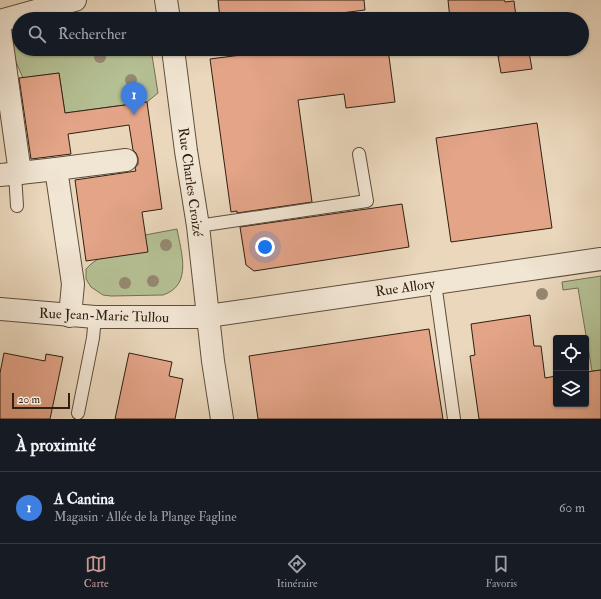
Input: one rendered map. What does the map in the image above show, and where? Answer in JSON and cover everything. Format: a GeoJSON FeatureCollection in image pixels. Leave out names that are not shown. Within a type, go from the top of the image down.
{"type":"FeatureCollection","features":[{"type":"Feature","properties":{"kind":"street"},"geometry":{"type":"LineString","coordinates":[[32,12],[75,0]]}},
{"type":"Feature","properties":{"kind":"street"},"geometry":{"type":"LineString","coordinates":[[166,0],[168,12]]}},
{"type":"Feature","properties":{"kind":"street"},"geometry":{"type":"LineString","coordinates":[[0,21],[12,18]]}},
{"type":"Feature","properties":{"kind":"street"},"geometry":{"type":"LineString","coordinates":[[0,30],[12,174],[126,160]]}},
{"type":"Feature","properties":{"kind":"street","name":"Rue Charles Croizé"},"geometry":{"type":"LineString","coordinates":[[174,56],[186,151],[198,226],[213,361],[222,419]]}},
{"type":"Feature","properties":{"kind":"street"},"geometry":{"type":"LineString","coordinates":[[56,169],[73,284],[70,316]]}},
{"type":"Feature","properties":{"kind":"street","name":"Rue Allory"},"geometry":{"type":"LineString","coordinates":[[209,316],[601,259]]}},
{"type":"Feature","properties":{"kind":"street","name":"Rue Jean-Marie Tullou"},"geometry":{"type":"LineString","coordinates":[[0,309],[95,317],[209,316]]}},
{"type":"Feature","properties":{"kind":"lane"},"geometry":{"type":"LineString","coordinates":[[198,226],[367,201],[359,154]]}},
{"type":"Feature","properties":{"kind":"lane"},"geometry":{"type":"LineString","coordinates":[[12,174],[17,206]]}},
{"type":"Feature","properties":{"kind":"lane"},"geometry":{"type":"LineString","coordinates":[[435,283],[454,419]]}},
{"type":"Feature","properties":{"kind":"lane"},"geometry":{"type":"LineString","coordinates":[[78,413],[94,338],[95,317]]}},
{"type":"Feature","properties":{"kind":"green space"},"geometry":{"type":"Polygon","coordinates":[[[13,56],[152,56],[158,93],[147,102],[65,113],[59,73],[23,78],[13,56]]]}},
{"type":"Feature","properties":{"kind":"green space"},"geometry":{"type":"Polygon","coordinates":[[[177,229],[182,257],[182,276],[178,284],[172,290],[163,295],[103,295],[91,287],[86,279],[86,269],[98,259],[145,235],[177,229]]]}},
{"type":"Feature","properties":{"kind":"green space"},"geometry":{"type":"Polygon","coordinates":[[[601,276],[601,370],[592,371],[589,353],[589,335],[586,335],[578,288],[563,290],[562,282],[601,276]]]}},
{"type":"Feature","properties":{"kind":"building"},"geometry":{"type":"Polygon","coordinates":[[[218,0],[364,0],[365,10],[349,12],[219,12],[218,0]]]}},
{"type":"Feature","properties":{"kind":"building"},"geometry":{"type":"Polygon","coordinates":[[[448,0],[514,1],[515,12],[449,12],[448,0]]]}},
{"type":"Feature","properties":{"kind":"building"},"geometry":{"type":"Polygon","coordinates":[[[233,56],[389,56],[395,102],[346,108],[344,94],[298,100],[312,202],[237,213],[237,211],[231,212],[210,59],[233,56]]]}},
{"type":"Feature","properties":{"kind":"building"},"geometry":{"type":"Polygon","coordinates":[[[498,56],[530,56],[532,69],[501,73],[498,56]]]}},
{"type":"Feature","properties":{"kind":"building"},"geometry":{"type":"Polygon","coordinates":[[[59,73],[65,113],[147,102],[162,209],[142,212],[148,252],[86,261],[75,180],[136,171],[135,168],[138,164],[138,158],[133,150],[129,125],[68,134],[71,154],[31,159],[19,78],[59,73]]]}},
{"type":"Feature","properties":{"kind":"building"},"geometry":{"type":"Polygon","coordinates":[[[537,123],[552,228],[451,242],[436,138],[537,123]]]}},
{"type":"Feature","properties":{"kind":"building"},"geometry":{"type":"Polygon","coordinates":[[[402,204],[409,247],[254,271],[246,265],[240,227],[402,204]]]}},
{"type":"Feature","properties":{"kind":"building"},"geometry":{"type":"Polygon","coordinates":[[[530,315],[534,346],[541,346],[545,378],[553,377],[553,407],[589,407],[589,372],[601,370],[601,419],[479,419],[470,356],[475,355],[471,324],[530,315]]]}},
{"type":"Feature","properties":{"kind":"building"},"geometry":{"type":"Polygon","coordinates":[[[429,329],[443,419],[258,419],[249,356],[429,329]]]}},
{"type":"Feature","properties":{"kind":"building"},"geometry":{"type":"Polygon","coordinates":[[[4,353],[45,361],[46,354],[63,357],[50,419],[0,419],[0,373],[4,353]]]}},
{"type":"Feature","properties":{"kind":"building"},"geometry":{"type":"Polygon","coordinates":[[[129,353],[172,362],[169,376],[183,379],[175,419],[115,419],[129,353]]]}},
{"type":"Feature","properties":{"kind":"place","name":"A Cantina"},"geometry":{"type":"Point","coordinates":[134,115]}}]}
